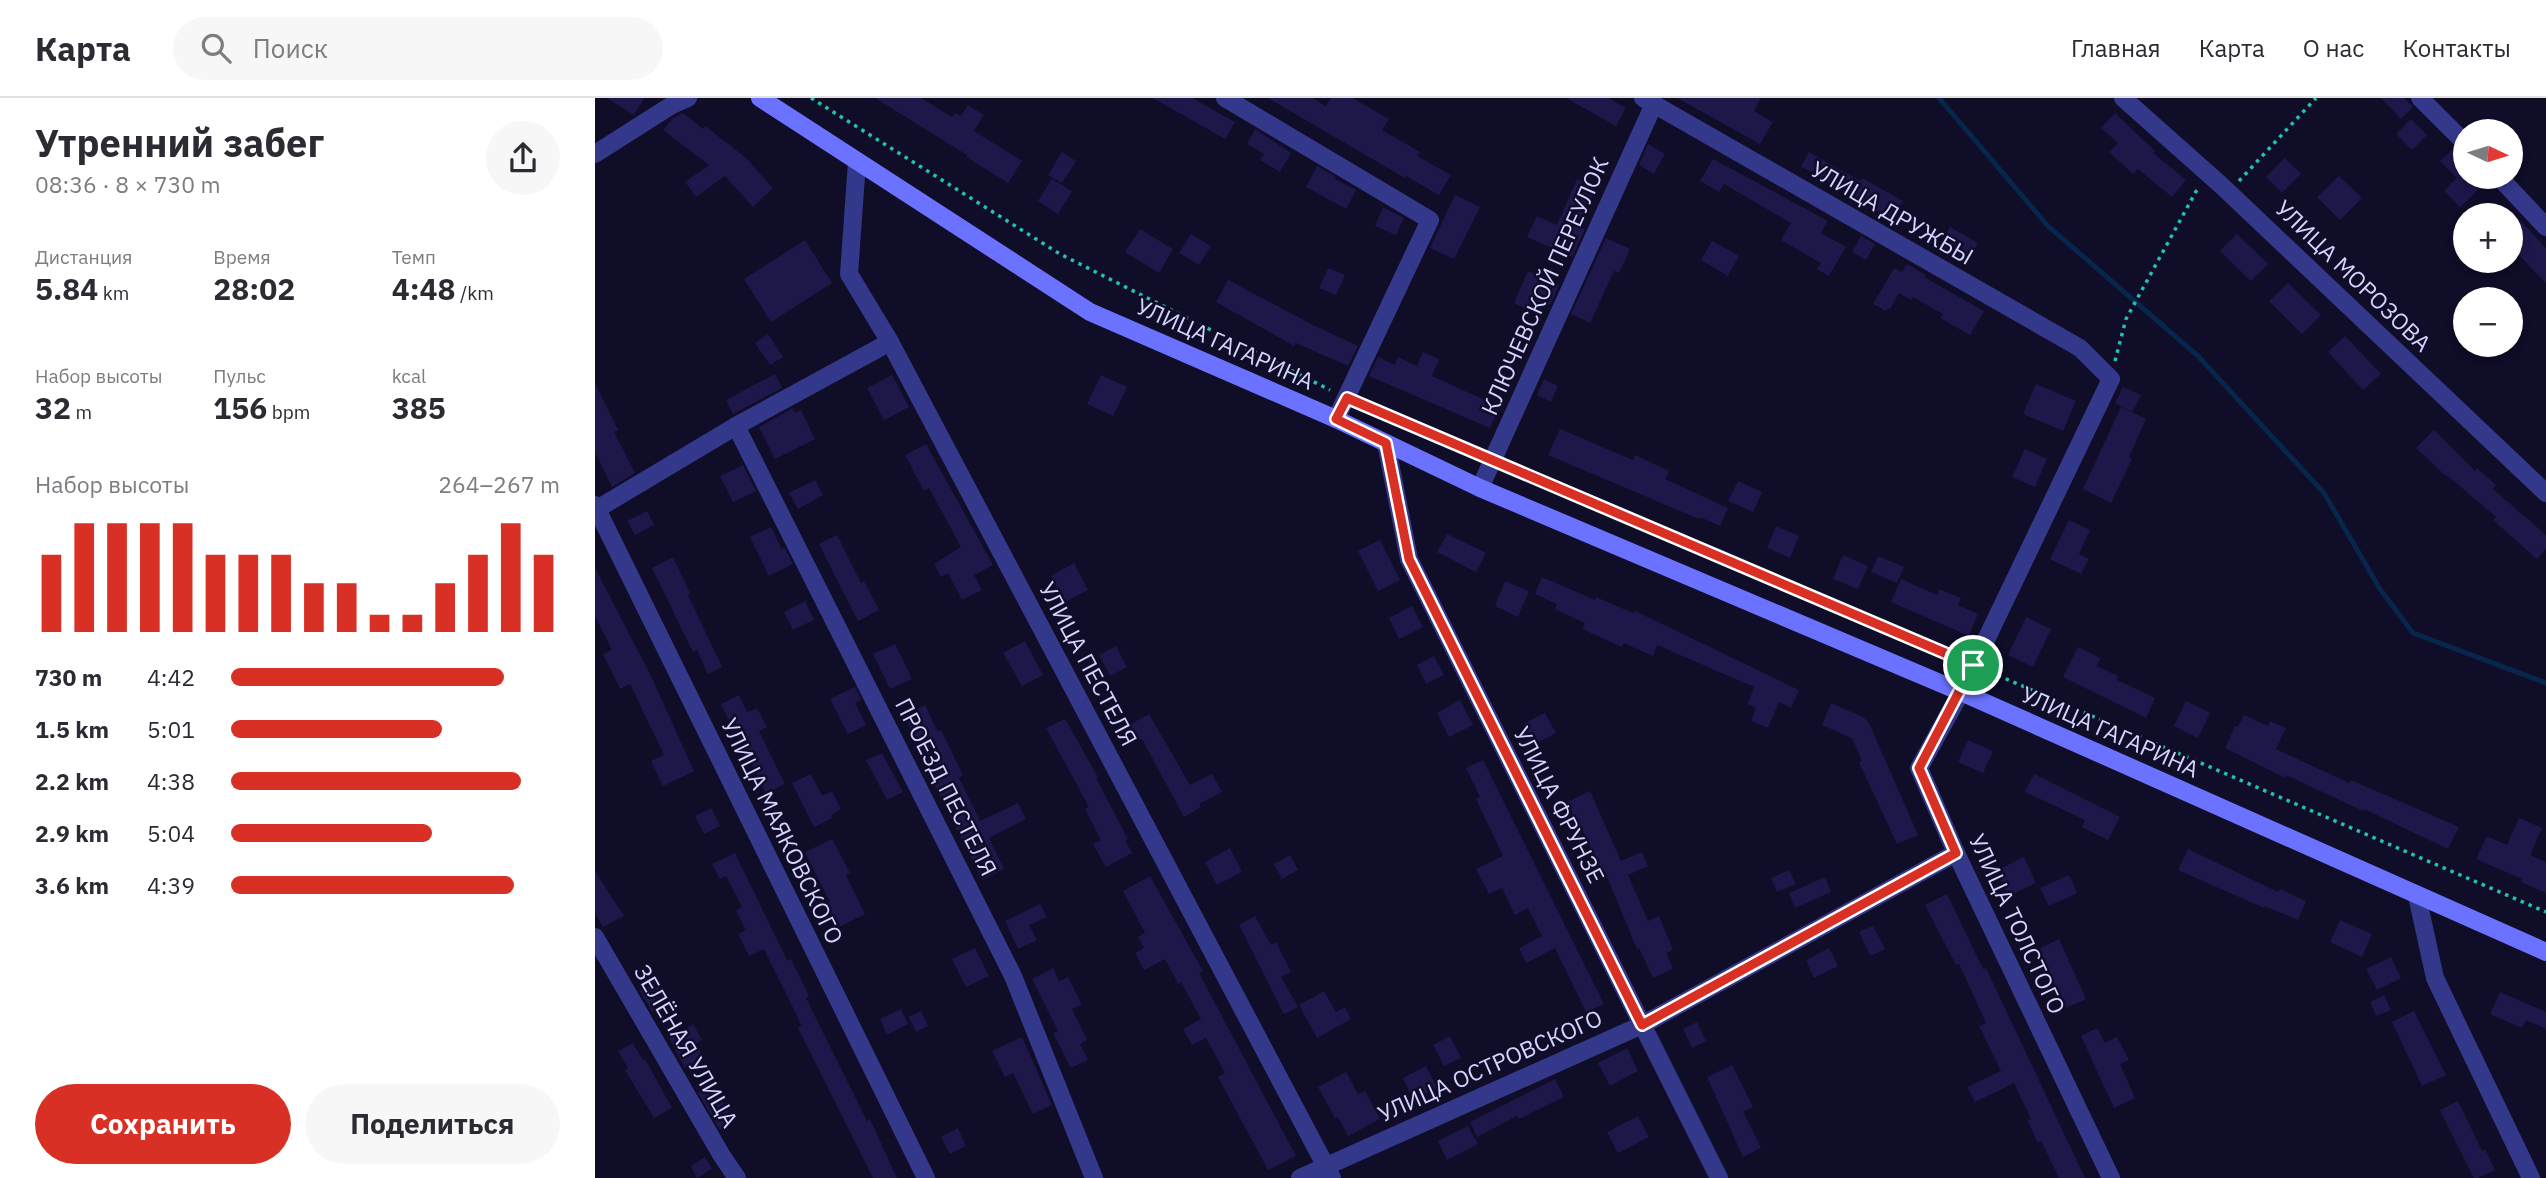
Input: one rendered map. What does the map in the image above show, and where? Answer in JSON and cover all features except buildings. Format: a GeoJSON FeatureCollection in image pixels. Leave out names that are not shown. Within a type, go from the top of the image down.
{"type":"FeatureCollection","features":[{"type":"Feature","properties":{"kind":"main road","name":"УЛИЦА ГАГАРИНА"},"geometry":{"type":"LineString","coordinates":[[760,98],[1090,312],[1336,419],[1480,488],[1961,692],[2546,952]]}},
{"type":"Feature","properties":{"kind":"street"},"geometry":{"type":"LineString","coordinates":[[595,155],[672,105],[688,98]]}},
{"type":"Feature","properties":{"kind":"street"},"geometry":{"type":"LineString","coordinates":[[1225,98],[1430,220],[1336,419]]}},
{"type":"Feature","properties":{"kind":"street","name":"УЛИЦА МОРОЗОВА"},"geometry":{"type":"LineString","coordinates":[[2123,98],[2229,192],[2546,493]]}},
{"type":"Feature","properties":{"kind":"street"},"geometry":{"type":"LineString","coordinates":[[2420,98],[2453,131]]}},
{"type":"Feature","properties":{"kind":"street","name":"УЛИЦА ДРУЖБЫ"},"geometry":{"type":"LineString","coordinates":[[1649,101],[2080,348],[2111,379]]}},
{"type":"Feature","properties":{"kind":"street","name":"КЛЮЧЕВСКОЙ ПЕРЕУЛОК"},"geometry":{"type":"LineString","coordinates":[[1480,488],[1649,101]]}},
{"type":"Feature","properties":{"kind":"street","name":"УЛИЦА ПЕСТЕЛЯ"},"geometry":{"type":"LineString","coordinates":[[857,162],[849,274],[890,342],[1329,1172]]}},
{"type":"Feature","properties":{"kind":"street"},"geometry":{"type":"LineString","coordinates":[[2510,189],[2546,227]]}},
{"type":"Feature","properties":{"kind":"street"},"geometry":{"type":"LineString","coordinates":[[596,507],[736,426],[890,342]]}},
{"type":"Feature","properties":{"kind":"street"},"geometry":{"type":"LineString","coordinates":[[1961,692],[2111,379]]}},
{"type":"Feature","properties":{"kind":"street","name":"ПРОЕЗД ПЕСТЕЛЯ"},"geometry":{"type":"LineString","coordinates":[[736,426],[1013,976],[1094,1178]]}},
{"type":"Feature","properties":{"kind":"street","name":"УЛИЦА ФРУНЗЕ"},"geometry":{"type":"LineString","coordinates":[[1386,443],[1409,559],[1719,1178]]}},
{"type":"Feature","properties":{"kind":"street","name":"УЛИЦА МАЯКОВСКОГО"},"geometry":{"type":"LineString","coordinates":[[596,507],[926,1178]]}},
{"type":"Feature","properties":{"kind":"street","name":"УЛИЦА ТОЛСТОГО"},"geometry":{"type":"LineString","coordinates":[[1961,692],[1919,768],[1956,853],[2111,1178]]}},
{"type":"Feature","properties":{"kind":"street","name":"УЛИЦА ОСТРОВСКОГО"},"geometry":{"type":"LineString","coordinates":[[1300,1178],[1329,1172],[1642,1025],[1956,853]]}},
{"type":"Feature","properties":{"kind":"street"},"geometry":{"type":"LineString","coordinates":[[2417,896],[2435,978],[2531,1178]]}},
{"type":"Feature","properties":{"kind":"street","name":"ЗЕЛЁНАЯ УЛИЦА"},"geometry":{"type":"LineString","coordinates":[[595,937],[722,1157],[737,1178]]}},
{"type":"Feature","properties":{"kind":"path"},"geometry":{"type":"LineString","coordinates":[[811,98],[1060,254],[1347,398],[2546,912]]}},
{"type":"Feature","properties":{"kind":"path"},"geometry":{"type":"LineString","coordinates":[[2229,192],[2316,98]]}},
{"type":"Feature","properties":{"kind":"path"},"geometry":{"type":"LineString","coordinates":[[2111,379],[2126,319],[2206,172]]}},
{"type":"Feature","properties":{"kind":"waterway"},"geometry":{"type":"LineString","coordinates":[[1939,98],[2048,226],[2198,356],[2324,493],[2380,589],[2413,633],[2546,683]]}},
{"type":"Feature","properties":{"kind":"route"},"geometry":{"type":"LineString","coordinates":[[1347,398],[1973,665],[1919,768],[1956,853],[1642,1025],[1409,559],[1386,443],[1336,419],[1347,398]]}}]}
